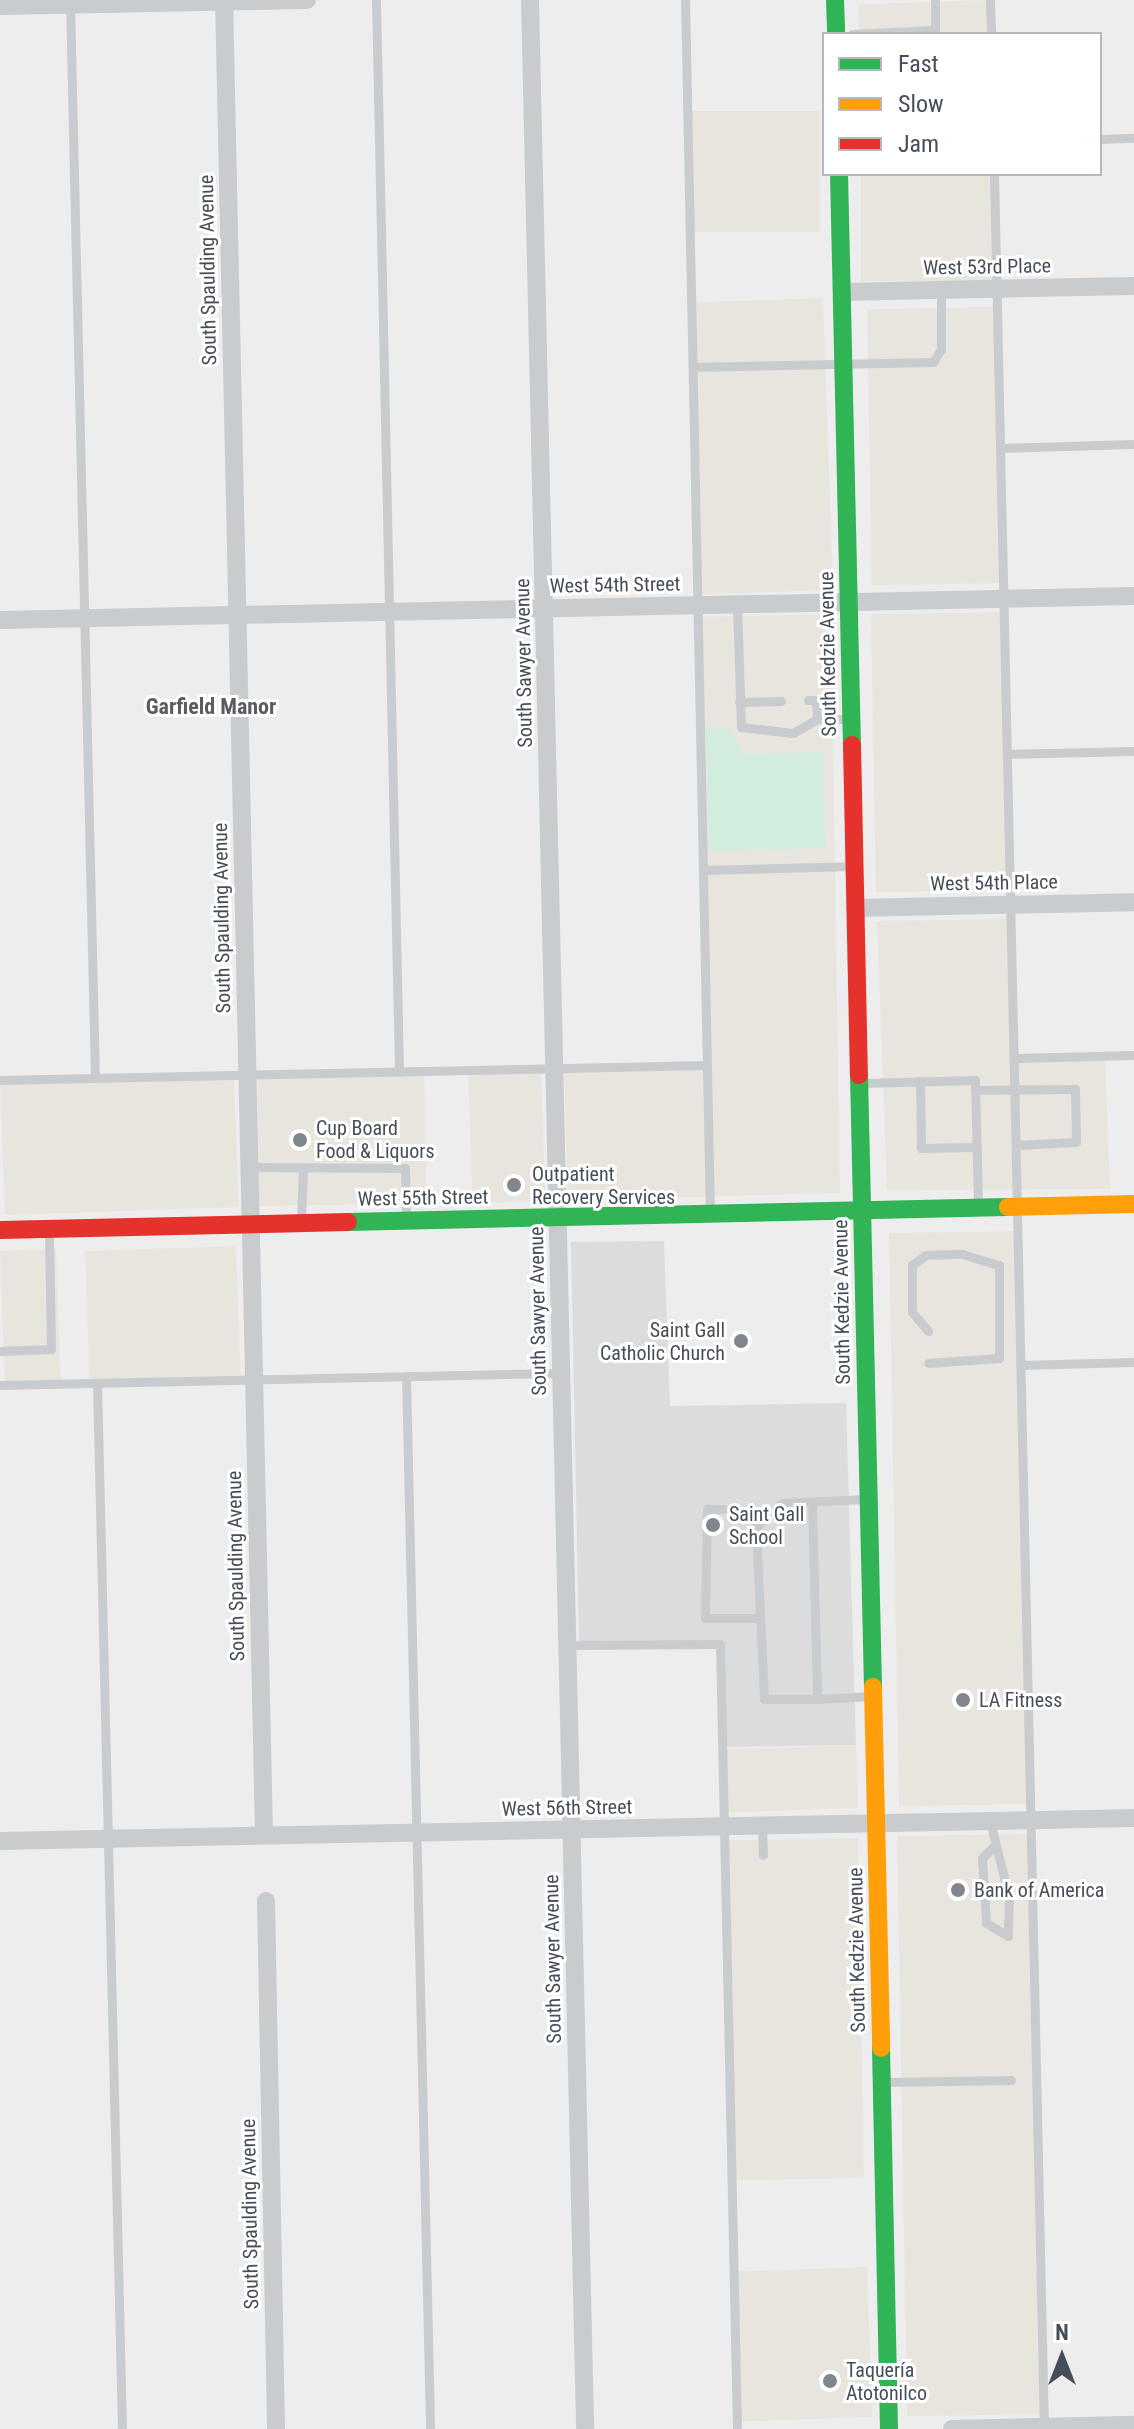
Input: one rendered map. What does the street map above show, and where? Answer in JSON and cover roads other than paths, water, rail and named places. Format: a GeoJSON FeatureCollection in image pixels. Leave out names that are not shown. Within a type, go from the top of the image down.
{"type":"FeatureCollection","features":[{"type":"Feature","properties":{"kind":"main road"},"geometry":{"type":"LineString","coordinates":[[835,0],[836,32]]}},
{"type":"Feature","properties":{"kind":"main road","name":"South Kedzie Avenue"},"geometry":{"type":"LineString","coordinates":[[839,176],[889,2429]]}},
{"type":"Feature","properties":{"kind":"main road","name":"West 55th Street"},"geometry":{"type":"LineString","coordinates":[[0,1230],[1134,1204]]}},
{"type":"Feature","properties":{"kind":"street"},"geometry":{"type":"LineString","coordinates":[[0,6],[70,2],[307,0]]}},
{"type":"Feature","properties":{"kind":"street","name":"South Sawyer Avenue"},"geometry":{"type":"LineString","coordinates":[[530,0],[585,2429]]}},
{"type":"Feature","properties":{"kind":"street","name":"South Spaulding Avenue"},"geometry":{"type":"LineString","coordinates":[[224,1],[264,1835]]}},
{"type":"Feature","properties":{"kind":"street","name":"West 53rd Place"},"geometry":{"type":"LineString","coordinates":[[842,292],[1134,286]]}},
{"type":"Feature","properties":{"kind":"street","name":"West 54th Street"},"geometry":{"type":"LineString","coordinates":[[0,620],[1134,596]]}},
{"type":"Feature","properties":{"kind":"street","name":"West 54th Place"},"geometry":{"type":"LineString","coordinates":[[855,908],[1134,902]]}},
{"type":"Feature","properties":{"kind":"street","name":"West 56th Street"},"geometry":{"type":"LineString","coordinates":[[0,1841],[1134,1818]]}},
{"type":"Feature","properties":{"kind":"street","name":"South Spaulding Avenue"},"geometry":{"type":"LineString","coordinates":[[266,1901],[276,2429]]}},
{"type":"Feature","properties":{"kind":"street"},"geometry":{"type":"LineString","coordinates":[[952,2429],[1134,2425]]}},
{"type":"Feature","properties":{"kind":"lane"},"geometry":{"type":"LineString","coordinates":[[376,0],[399,1072]]}},
{"type":"Feature","properties":{"kind":"lane"},"geometry":{"type":"LineString","coordinates":[[685,0],[710,1214]]}},
{"type":"Feature","properties":{"kind":"lane"},"geometry":{"type":"LineString","coordinates":[[935,0],[935,32]]}},
{"type":"Feature","properties":{"kind":"lane"},"geometry":{"type":"LineString","coordinates":[[990,0],[991,32]]}},
{"type":"Feature","properties":{"kind":"lane"},"geometry":{"type":"LineString","coordinates":[[70,2],[95,1078]]}},
{"type":"Feature","properties":{"kind":"lane"},"geometry":{"type":"LineString","coordinates":[[1102,139],[1134,138]]}},
{"type":"Feature","properties":{"kind":"lane"},"geometry":{"type":"LineString","coordinates":[[994,176],[1044,2428]]}},
{"type":"Feature","properties":{"kind":"lane"},"geometry":{"type":"LineString","coordinates":[[693,367],[933,362],[941,349],[941,290]]}},
{"type":"Feature","properties":{"kind":"lane"},"geometry":{"type":"LineString","coordinates":[[1001,448],[1134,444]]}},
{"type":"Feature","properties":{"kind":"lane"},"geometry":{"type":"LineString","coordinates":[[737,605],[741,727],[793,733],[813,723],[851,719]]}},
{"type":"Feature","properties":{"kind":"lane"},"geometry":{"type":"LineString","coordinates":[[808,700],[816,700],[813,723]]}},
{"type":"Feature","properties":{"kind":"lane"},"geometry":{"type":"LineString","coordinates":[[739,702],[781,701]]}},
{"type":"Feature","properties":{"kind":"lane"},"geometry":{"type":"LineString","coordinates":[[1007,754],[1134,751]]}},
{"type":"Feature","properties":{"kind":"lane"},"geometry":{"type":"LineString","coordinates":[[703,870],[854,866]]}},
{"type":"Feature","properties":{"kind":"lane"},"geometry":{"type":"LineString","coordinates":[[1014,1058],[1134,1055]]}},
{"type":"Feature","properties":{"kind":"lane"},"geometry":{"type":"LineString","coordinates":[[0,1080],[707,1065]]}},
{"type":"Feature","properties":{"kind":"lane"},"geometry":{"type":"LineString","coordinates":[[859,1083],[975,1080],[978,1207]]}},
{"type":"Feature","properties":{"kind":"lane"},"geometry":{"type":"LineString","coordinates":[[920,1081],[921,1148],[976,1147]]}},
{"type":"Feature","properties":{"kind":"lane"},"geometry":{"type":"LineString","coordinates":[[975,1090],[1075,1089],[1076,1142],[1016,1145]]}},
{"type":"Feature","properties":{"kind":"lane"},"geometry":{"type":"LineString","coordinates":[[249,1167],[405,1168],[407,1221]]}},
{"type":"Feature","properties":{"kind":"lane"},"geometry":{"type":"LineString","coordinates":[[301,1223],[303,1167]]}},
{"type":"Feature","properties":{"kind":"lane"},"geometry":{"type":"LineString","coordinates":[[0,1351],[51,1349],[49,1229]]}},
{"type":"Feature","properties":{"kind":"lane"},"geometry":{"type":"LineString","coordinates":[[928,1331],[912,1312],[912,1265],[926,1255],[962,1254],[999,1265],[999,1358],[928,1363]]}},
{"type":"Feature","properties":{"kind":"lane"},"geometry":{"type":"LineString","coordinates":[[1021,1365],[1134,1362]]}},
{"type":"Feature","properties":{"kind":"lane"},"geometry":{"type":"LineString","coordinates":[[0,1385],[561,1373]]}},
{"type":"Feature","properties":{"kind":"lane"},"geometry":{"type":"LineString","coordinates":[[406,1376],[430,2429]]}},
{"type":"Feature","properties":{"kind":"lane"},"geometry":{"type":"LineString","coordinates":[[97,1383],[111,1838],[122,2429]]}},
{"type":"Feature","properties":{"kind":"lane"},"geometry":{"type":"LineString","coordinates":[[868,1499],[782,1503],[756,1527],[764,1699],[873,1696]]}},
{"type":"Feature","properties":{"kind":"lane"},"geometry":{"type":"LineString","coordinates":[[812,1502],[817,1699]]}},
{"type":"Feature","properties":{"kind":"lane"},"geometry":{"type":"LineString","coordinates":[[723,1509],[707,1509],[705,1618],[760,1618]]}},
{"type":"Feature","properties":{"kind":"lane"},"geometry":{"type":"LineString","coordinates":[[568,1645],[720,1644],[737,2429]]}},
{"type":"Feature","properties":{"kind":"lane"},"geometry":{"type":"LineString","coordinates":[[990,1821],[993,1847],[1009,1898],[1008,1936],[986,1923],[982,1858],[993,1847]]}},
{"type":"Feature","properties":{"kind":"lane"},"geometry":{"type":"LineString","coordinates":[[762,1826],[763,1855]]}},
{"type":"Feature","properties":{"kind":"lane"},"geometry":{"type":"LineString","coordinates":[[881,2082],[1011,2080]]}},
{"type":"Feature","properties":{"kind":"place","name":"Cup Board Food & Liquors"},"geometry":{"type":"Point","coordinates":[300,1140]}},
{"type":"Feature","properties":{"kind":"place","name":"Outpatient Recovery Services"},"geometry":{"type":"Point","coordinates":[514,1185]}},
{"type":"Feature","properties":{"kind":"place","name":"Saint Gall Catholic Church"},"geometry":{"type":"Point","coordinates":[741,1341]}},
{"type":"Feature","properties":{"kind":"place","name":"Saint Gall School"},"geometry":{"type":"Point","coordinates":[713,1525]}},
{"type":"Feature","properties":{"kind":"place","name":"LA Fitness"},"geometry":{"type":"Point","coordinates":[963,1700]}},
{"type":"Feature","properties":{"kind":"place","name":"Bank of America"},"geometry":{"type":"Point","coordinates":[958,1890]}},
{"type":"Feature","properties":{"kind":"place","name":"Taquería Atotonilco"},"geometry":{"type":"Point","coordinates":[830,2381]}},
{"type":"Feature","properties":{"kind":"district","name":"Garfield Manor"},"geometry":{"type":"Point","coordinates":[211,707]}}]}
